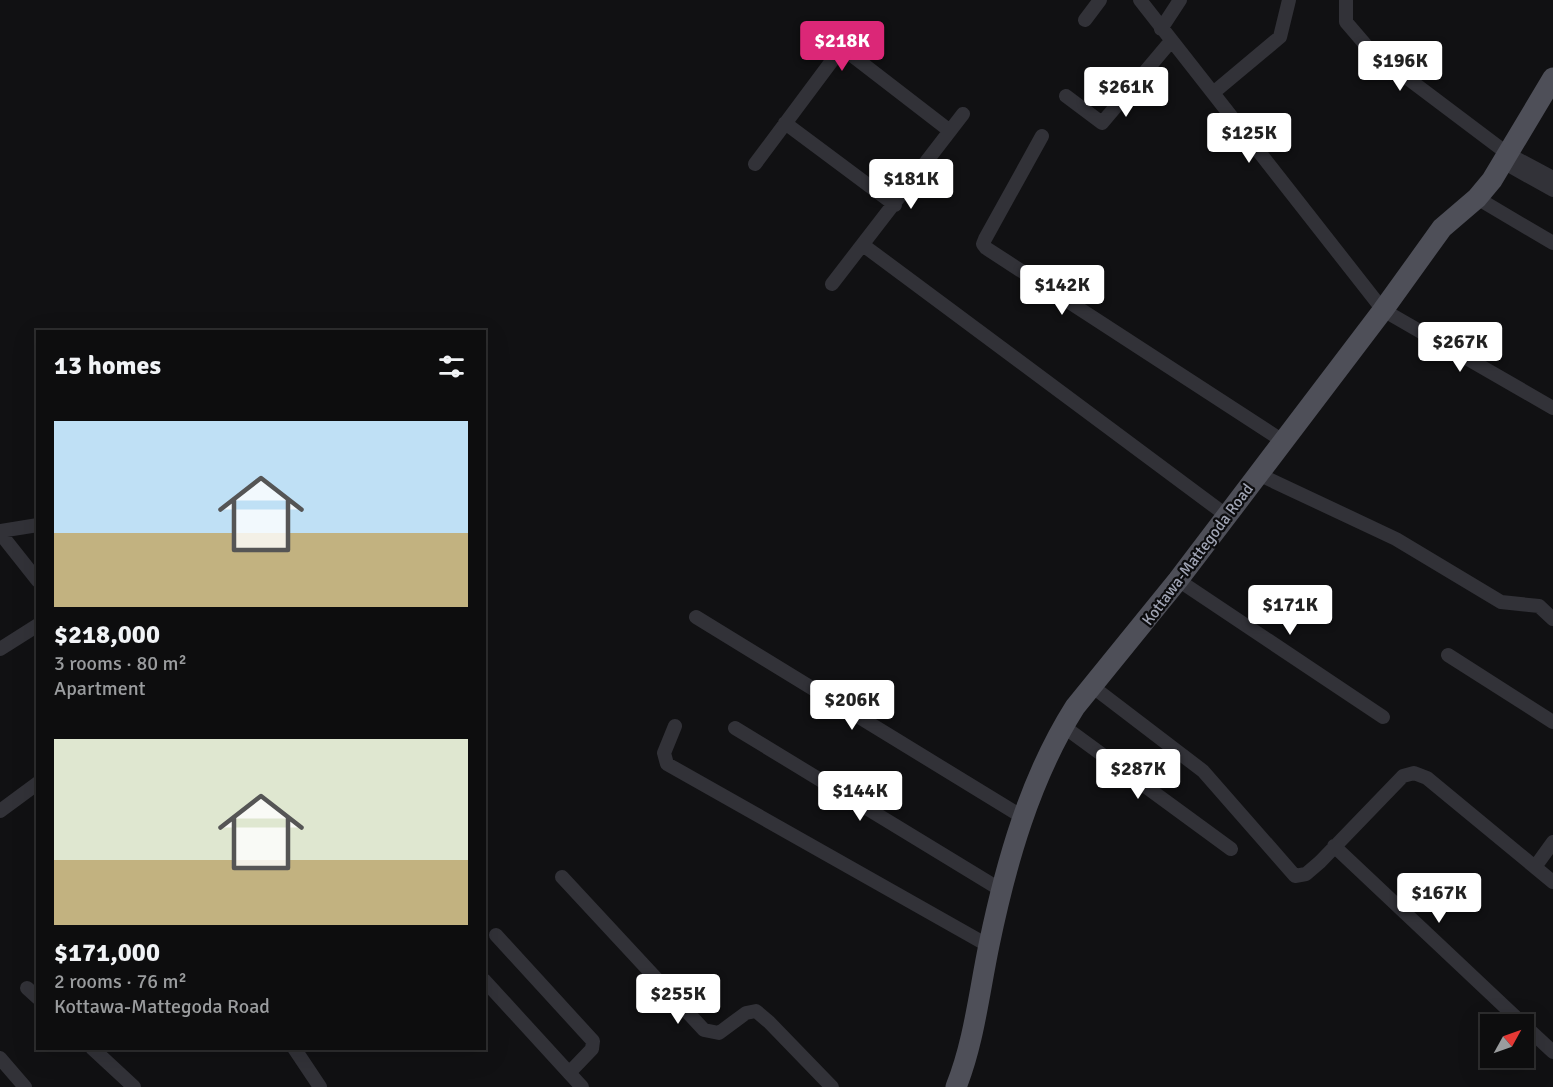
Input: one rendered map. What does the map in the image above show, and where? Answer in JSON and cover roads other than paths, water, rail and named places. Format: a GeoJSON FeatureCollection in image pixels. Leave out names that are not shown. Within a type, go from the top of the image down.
{"type":"FeatureCollection","features":[{"type":"Feature","properties":{"kind":"main road","name":"Kottawa-Mattegoda Road"},"geometry":{"type":"LineString","coordinates":[[956,1087],[974,1025],[1001,890],[1045,758],[1063,726],[1178,580],[1383,310],[1442,228],[1478,198],[1506,158],[1553,78]]}},
{"type":"Feature","properties":{"kind":"street"},"geometry":{"type":"LineString","coordinates":[[1085,20],[1100,0]]}},
{"type":"Feature","properties":{"kind":"street"},"geometry":{"type":"LineString","coordinates":[[1140,0],[1383,310],[1553,408]]}},
{"type":"Feature","properties":{"kind":"street"},"geometry":{"type":"LineString","coordinates":[[1161,29],[1180,0]]}},
{"type":"Feature","properties":{"kind":"street"},"geometry":{"type":"LineString","coordinates":[[1213,93],[1280,37],[1289,0]]}},
{"type":"Feature","properties":{"kind":"street"},"geometry":{"type":"LineString","coordinates":[[1346,0],[1346,22],[1370,50],[1506,158],[1553,190]]}},
{"type":"Feature","properties":{"kind":"street"},"geometry":{"type":"LineString","coordinates":[[1066,96],[1102,123],[1171,41]]}},
{"type":"Feature","properties":{"kind":"street"},"geometry":{"type":"LineString","coordinates":[[755,164],[838,52],[845,50],[950,131]]}},
{"type":"Feature","properties":{"kind":"street"},"geometry":{"type":"LineString","coordinates":[[832,284],[963,114]]}},
{"type":"Feature","properties":{"kind":"street"},"geometry":{"type":"LineString","coordinates":[[785,123],[895,205]]}},
{"type":"Feature","properties":{"kind":"street"},"geometry":{"type":"LineString","coordinates":[[1042,136],[985,238],[983,244],[986,248],[1283,441]]}},
{"type":"Feature","properties":{"kind":"street"},"geometry":{"type":"LineString","coordinates":[[1506,158],[1553,178]]}},
{"type":"Feature","properties":{"kind":"street"},"geometry":{"type":"LineString","coordinates":[[1478,198],[1553,243]]}},
{"type":"Feature","properties":{"kind":"street"},"geometry":{"type":"LineString","coordinates":[[863,244],[1226,515]]}},
{"type":"Feature","properties":{"kind":"street"},"geometry":{"type":"LineString","coordinates":[[1258,474],[1396,539],[1501,602],[1539,606],[1553,619]]}},
{"type":"Feature","properties":{"kind":"street"},"geometry":{"type":"LineString","coordinates":[[36,525],[0,532],[36,578]]}},
{"type":"Feature","properties":{"kind":"street"},"geometry":{"type":"LineString","coordinates":[[1178,580],[1383,717]]}},
{"type":"Feature","properties":{"kind":"street"},"geometry":{"type":"LineString","coordinates":[[696,617],[1024,818]]}},
{"type":"Feature","properties":{"kind":"street"},"geometry":{"type":"LineString","coordinates":[[0,649],[36,626]]}},
{"type":"Feature","properties":{"kind":"street"},"geometry":{"type":"LineString","coordinates":[[1448,655],[1553,722]]}},
{"type":"Feature","properties":{"kind":"street"},"geometry":{"type":"LineString","coordinates":[[1093,687],[1203,771],[1295,876],[1306,874],[1403,776],[1414,773],[1427,778],[1553,882]]}},
{"type":"Feature","properties":{"kind":"street"},"geometry":{"type":"LineString","coordinates":[[675,726],[664,753],[668,764],[989,946]]}},
{"type":"Feature","properties":{"kind":"street"},"geometry":{"type":"LineString","coordinates":[[1063,726],[1231,849]]}},
{"type":"Feature","properties":{"kind":"street"},"geometry":{"type":"LineString","coordinates":[[735,728],[1001,890]]}},
{"type":"Feature","properties":{"kind":"street"},"geometry":{"type":"LineString","coordinates":[[0,811],[36,784]]}},
{"type":"Feature","properties":{"kind":"street"},"geometry":{"type":"LineString","coordinates":[[1535,867],[1553,842]]}},
{"type":"Feature","properties":{"kind":"street"},"geometry":{"type":"LineString","coordinates":[[1334,846],[1512,1014]]}},
{"type":"Feature","properties":{"kind":"street"},"geometry":{"type":"LineString","coordinates":[[562,877],[704,1030],[719,1033],[746,1013],[756,1011],[770,1022],[832,1087]]}},
{"type":"Feature","properties":{"kind":"street"},"geometry":{"type":"LineString","coordinates":[[496,935],[593,1041],[592,1049],[569,1073]]}},
{"type":"Feature","properties":{"kind":"street"},"geometry":{"type":"LineString","coordinates":[[486,982],[582,1087]]}},
{"type":"Feature","properties":{"kind":"street"},"geometry":{"type":"LineString","coordinates":[[1534,1034],[1553,1052]]}},
{"type":"Feature","properties":{"kind":"street"},"geometry":{"type":"LineString","coordinates":[[94,1050],[134,1087]]}},
{"type":"Feature","properties":{"kind":"street"},"geometry":{"type":"LineString","coordinates":[[295,1050],[321,1087]]}},
{"type":"Feature","properties":{"kind":"street"},"geometry":{"type":"LineString","coordinates":[[0,1058],[25,1087]]}}]}
